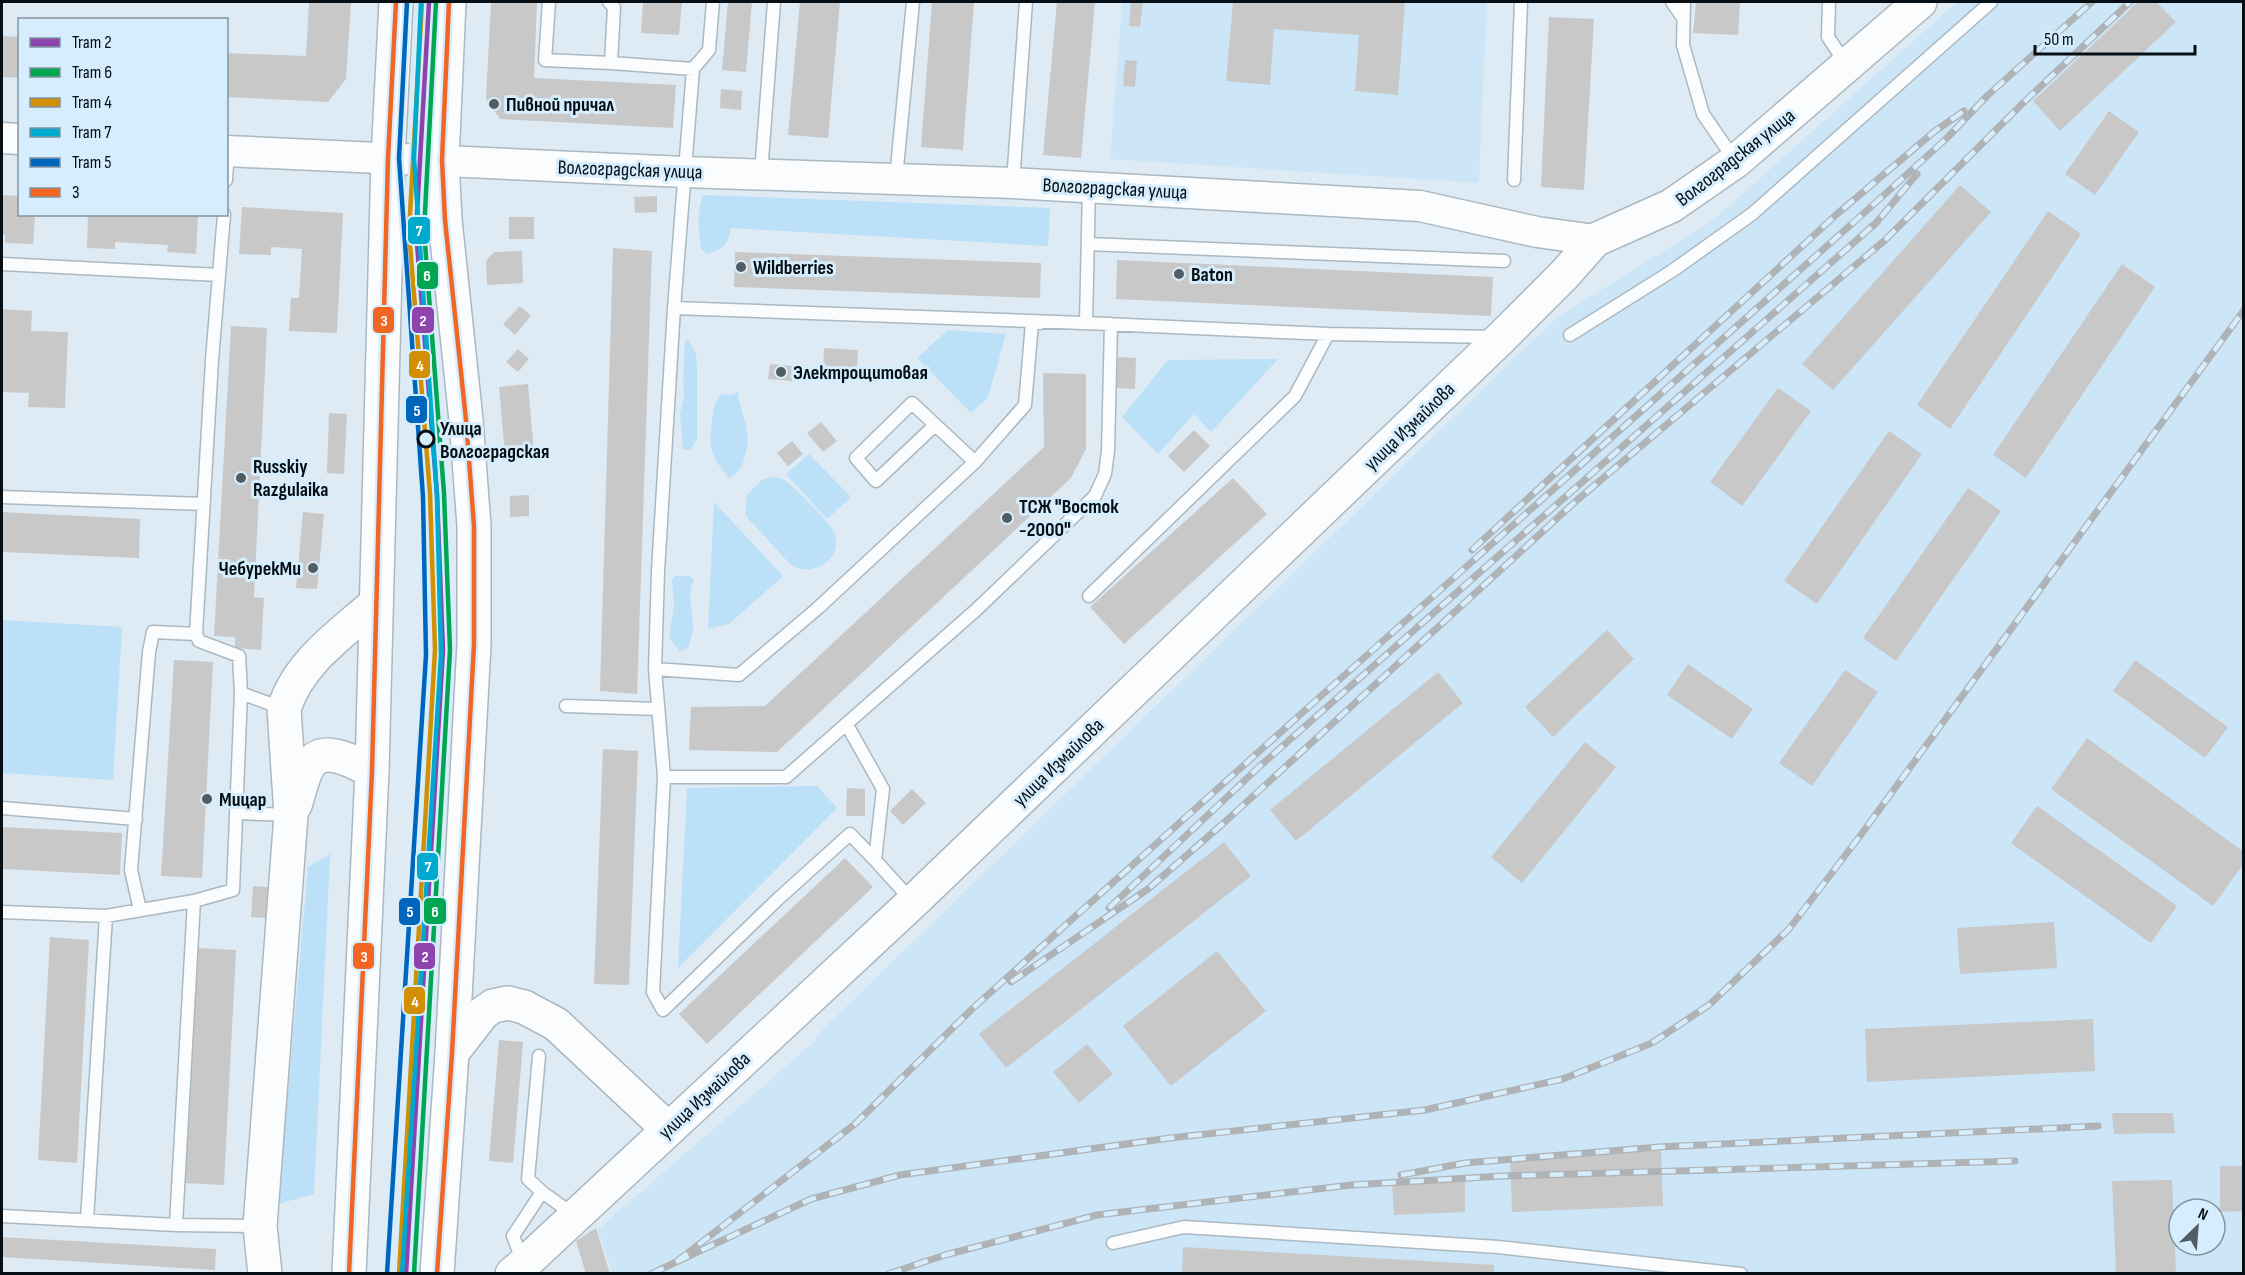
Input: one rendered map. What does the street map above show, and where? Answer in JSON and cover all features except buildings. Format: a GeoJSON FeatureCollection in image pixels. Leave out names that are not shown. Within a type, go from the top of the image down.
{"type":"FeatureCollection","features":[{"type":"Feature","properties":{"kind":"main road"},"geometry":{"type":"LineString","coordinates":[[349,1274],[372,771],[388,158],[396,2]]}},
{"type":"Feature","properties":{"kind":"main road"},"geometry":{"type":"LineString","coordinates":[[437,1274],[452,1053],[474,644],[474,526],[466,420],[445,220],[442,160],[450,2]]}},
{"type":"Feature","properties":{"kind":"main road","name":"Волгоградская улица"},"geometry":{"type":"LineString","coordinates":[[1595,240],[1671,206],[1736,161],[1920,2]]}},
{"type":"Feature","properties":{"kind":"main road","name":"улица Измайлова"},"geometry":{"type":"LineString","coordinates":[[518,1269],[913,902],[1501,338],[1564,275],[1595,240]]}},
{"type":"Feature","properties":{"kind":"main road"},"geometry":{"type":"LineString","coordinates":[[265,1274],[260,1226],[291,815],[284,709],[289,692],[314,658],[375,604]]}},
{"type":"Feature","properties":{"kind":"main road"},"geometry":{"type":"LineString","coordinates":[[291,815],[310,763],[322,755],[345,758],[372,771]]}},
{"type":"Feature","properties":{"kind":"main road"},"geometry":{"type":"LineString","coordinates":[[452,1053],[483,1013],[493,1006],[508,1003],[524,1007],[556,1024],[668,1129]]}},
{"type":"Feature","properties":{"kind":"street"},"geometry":{"type":"LineString","coordinates":[[2,138],[18,139]]}},
{"type":"Feature","properties":{"kind":"street","name":"Волгоградская улица"},"geometry":{"type":"LineString","coordinates":[[228,161],[388,158],[442,160],[684,172],[1013,183],[1420,206],[1537,232],[1595,240]]}},
{"type":"Feature","properties":{"kind":"lane"},"geometry":{"type":"LineString","coordinates":[[549,2],[545,60],[693,69]]}},
{"type":"Feature","properties":{"kind":"lane"},"geometry":{"type":"LineString","coordinates":[[609,2],[614,7],[610,63]]}},
{"type":"Feature","properties":{"kind":"lane"},"geometry":{"type":"LineString","coordinates":[[713,2],[709,50],[693,69],[674,308],[658,571],[655,669],[664,777],[653,992],[663,1010],[778,899],[850,834],[913,902]]}},
{"type":"Feature","properties":{"kind":"lane"},"geometry":{"type":"LineString","coordinates":[[761,173],[774,2]]}},
{"type":"Feature","properties":{"kind":"lane"},"geometry":{"type":"LineString","coordinates":[[896,178],[913,2]]}},
{"type":"Feature","properties":{"kind":"lane"},"geometry":{"type":"LineString","coordinates":[[1013,183],[1026,2]]}},
{"type":"Feature","properties":{"kind":"lane"},"geometry":{"type":"LineString","coordinates":[[1514,180],[1521,2]]}},
{"type":"Feature","properties":{"kind":"lane"},"geometry":{"type":"LineString","coordinates":[[1672,2],[1683,18]]}},
{"type":"Feature","properties":{"kind":"lane"},"geometry":{"type":"LineString","coordinates":[[1684,2],[1683,45],[1704,114],[1736,161]]}},
{"type":"Feature","properties":{"kind":"lane"},"geometry":{"type":"LineString","coordinates":[[1829,2],[1828,37],[1848,66]]}},
{"type":"Feature","properties":{"kind":"lane"},"geometry":{"type":"LineString","coordinates":[[1569,335],[1672,271],[1752,214],[1991,2]]}},
{"type":"Feature","properties":{"kind":"lane"},"geometry":{"type":"LineString","coordinates":[[1086,323],[1089,187]]}},
{"type":"Feature","properties":{"kind":"lane"},"geometry":{"type":"LineString","coordinates":[[2,912],[106,916],[194,901],[233,890],[237,813],[239,656],[199,641],[196,634],[212,360],[224,216]]}},
{"type":"Feature","properties":{"kind":"lane"},"geometry":{"type":"LineString","coordinates":[[1088,244],[1504,261]]}},
{"type":"Feature","properties":{"kind":"lane"},"geometry":{"type":"LineString","coordinates":[[2,264],[219,275]]}},
{"type":"Feature","properties":{"kind":"lane"},"geometry":{"type":"LineString","coordinates":[[674,308],[1328,334],[1501,338]]}},
{"type":"Feature","properties":{"kind":"lane"},"geometry":{"type":"LineString","coordinates":[[655,669],[739,675],[818,608],[975,462],[1025,405],[1032,323]]}},
{"type":"Feature","properties":{"kind":"lane"},"geometry":{"type":"LineString","coordinates":[[664,777],[786,777],[976,610],[1095,496],[1105,474],[1108,451],[1111,324]]}},
{"type":"Feature","properties":{"kind":"lane"},"geometry":{"type":"LineString","coordinates":[[1089,596],[1295,396],[1328,334]]}},
{"type":"Feature","properties":{"kind":"lane"},"geometry":{"type":"LineString","coordinates":[[934,426],[876,481],[856,458],[912,403],[975,462]]}},
{"type":"Feature","properties":{"kind":"lane"},"geometry":{"type":"LineString","coordinates":[[2,497],[204,504]]}},
{"type":"Feature","properties":{"kind":"lane"},"geometry":{"type":"LineString","coordinates":[[140,910],[131,870],[149,652],[153,632],[196,634]]}},
{"type":"Feature","properties":{"kind":"lane"},"geometry":{"type":"LineString","coordinates":[[240,693],[284,709]]}},
{"type":"Feature","properties":{"kind":"lane"},"geometry":{"type":"LineString","coordinates":[[566,706],[658,709]]}},
{"type":"Feature","properties":{"kind":"lane"},"geometry":{"type":"LineString","coordinates":[[847,725],[883,789],[875,860]]}},
{"type":"Feature","properties":{"kind":"lane"},"geometry":{"type":"LineString","coordinates":[[2,808],[136,819]]}},
{"type":"Feature","properties":{"kind":"lane"},"geometry":{"type":"LineString","coordinates":[[237,813],[291,815]]}},
{"type":"Feature","properties":{"kind":"lane"},"geometry":{"type":"LineString","coordinates":[[176,1225],[194,901]]}},
{"type":"Feature","properties":{"kind":"lane"},"geometry":{"type":"LineString","coordinates":[[87,1220],[106,916]]}},
{"type":"Feature","properties":{"kind":"lane"},"geometry":{"type":"LineString","coordinates":[[539,1056],[528,1179],[575,1216]]}},
{"type":"Feature","properties":{"kind":"lane"},"geometry":{"type":"LineString","coordinates":[[518,1269],[513,1236],[542,1192]]}},
{"type":"Feature","properties":{"kind":"lane"},"geometry":{"type":"LineString","coordinates":[[2,1216],[176,1225],[260,1226]]}},
{"type":"Feature","properties":{"kind":"lane"},"geometry":{"type":"LineString","coordinates":[[1113,1243],[1184,1227],[1498,1247],[1742,1274]]}},
{"type":"Feature","properties":{"kind":"shaded area"},"geometry":{"type":"Polygon","coordinates":[[[1122,2],[1487,2],[1479,183],[1110,159],[1122,2]]]}},
{"type":"Feature","properties":{"kind":"shaded area"},"geometry":{"type":"Polygon","coordinates":[[[1957,2],[2243,2],[2243,1273],[612,1274],[598,1229],[815,1041],[823,1029],[1556,318],[1712,221],[1957,2]]]}},
{"type":"Feature","properties":{"kind":"shaded area"},"geometry":{"type":"Polygon","coordinates":[[[703,195],[1050,208],[1048,246],[731,228],[724,245],[708,254],[701,249],[699,229],[699,208],[703,195]]]}},
{"type":"Feature","properties":{"kind":"shaded area"},"geometry":{"type":"Polygon","coordinates":[[[948,330],[1006,334],[988,397],[971,413],[917,358],[948,330]]]}},
{"type":"Feature","properties":{"kind":"shaded area"},"geometry":{"type":"Polygon","coordinates":[[[685,340],[689,341],[696,354],[697,439],[691,449],[683,450],[680,414],[684,398],[685,340]]]}},
{"type":"Feature","properties":{"kind":"shaded area"},"geometry":{"type":"Polygon","coordinates":[[[1278,359],[1211,432],[1194,414],[1158,454],[1122,417],[1168,360],[1278,359]]]}},
{"type":"Feature","properties":{"kind":"shaded area"},"geometry":{"type":"Polygon","coordinates":[[[738,392],[748,438],[741,466],[738,472],[729,478],[712,452],[711,430],[714,406],[718,397],[721,394],[732,395],[738,392]]]}},
{"type":"Feature","properties":{"kind":"shaded area"},"geometry":{"type":"Polygon","coordinates":[[[809,454],[851,497],[827,519],[786,474],[809,454]]]}},
{"type":"Feature","properties":{"kind":"shaded area"},"geometry":{"type":"Polygon","coordinates":[[[781,478],[792,486],[831,527],[836,540],[834,551],[831,558],[819,567],[804,569],[790,564],[745,515],[747,495],[763,479],[781,478]]]}},
{"type":"Feature","properties":{"kind":"shaded area"},"geometry":{"type":"Polygon","coordinates":[[[714,502],[783,576],[729,624],[708,629],[714,502]]]}},
{"type":"Feature","properties":{"kind":"shaded area"},"geometry":{"type":"Polygon","coordinates":[[[675,576],[689,576],[694,579],[690,595],[693,631],[689,646],[680,652],[669,637],[674,606],[672,580],[675,576]]]}},
{"type":"Feature","properties":{"kind":"shaded area"},"geometry":{"type":"Polygon","coordinates":[[[2,620],[122,627],[113,780],[2,773],[2,620]]]}},
{"type":"Feature","properties":{"kind":"shaded area"},"geometry":{"type":"Polygon","coordinates":[[[817,786],[837,808],[678,968],[687,788],[817,786]]]}},
{"type":"Feature","properties":{"kind":"shaded area"},"geometry":{"type":"Polygon","coordinates":[[[330,854],[314,1194],[278,1204],[308,867],[330,854]]]}},
{"type":"Feature","properties":{"kind":"railway"},"geometry":{"type":"LineString","coordinates":[[651,1274],[676,1262],[855,1124],[972,1009],[1864,213],[1946,139],[1988,95],[2092,2]]}},
{"type":"Feature","properties":{"kind":"railway"},"geometry":{"type":"LineString","coordinates":[[1011,982],[1148,889],[1227,820],[1576,501],[1884,241],[2020,106],[2130,2]]}},
{"type":"Feature","properties":{"kind":"railway"},"geometry":{"type":"LineString","coordinates":[[1472,550],[1837,214],[1935,131],[1964,111]]}},
{"type":"Feature","properties":{"kind":"railway"},"geometry":{"type":"LineString","coordinates":[[1109,908],[1260,766],[1876,223],[1917,174]]}},
{"type":"Feature","properties":{"kind":"railway"},"geometry":{"type":"LineString","coordinates":[[676,1262],[811,1199],[900,1175],[1170,1138],[1425,1110],[1563,1079],[1652,1043],[1709,1005],[1789,929],[1860,836],[2244,310]]}},
{"type":"Feature","properties":{"kind":"railway"},"geometry":{"type":"LineString","coordinates":[[1401,1175],[1465,1163],[1659,1147],[2098,1126]]}},
{"type":"Feature","properties":{"kind":"railway"},"geometry":{"type":"LineString","coordinates":[[888,1274],[945,1255],[1097,1215],[1351,1185],[1503,1176],[2015,1161]]}},
{"type":"Feature","properties":{"kind":"tram line","name":"5"},"geometry":{"type":"LineString","coordinates":[[387,1274],[426,655],[423,497],[399,158],[407,2]]}},
{"type":"Feature","properties":{"kind":"tram line","name":"7"},"geometry":{"type":"LineString","coordinates":[[402,1274],[441,655],[437,496],[414,158],[421,2]]}},
{"type":"Feature","properties":{"kind":"tram line","name":"4"},"geometry":{"type":"LineString","coordinates":[[399,1274],[435,650],[430,494],[409,232],[422,2]]}},
{"type":"Feature","properties":{"kind":"tram line","name":"2"},"geometry":{"type":"LineString","coordinates":[[406,1274],[443,650],[437,494],[416,231],[429,2]]}},
{"type":"Feature","properties":{"kind":"tram line","name":"6"},"geometry":{"type":"LineString","coordinates":[[414,1274],[450,650],[444,493],[424,231],[436,2]]}},
{"type":"Feature","properties":{"kind":"transit line","name":"3"},"geometry":{"type":"LineString","coordinates":[[349,1274],[372,771],[388,158],[396,2]]}},
{"type":"Feature","properties":{"kind":"transit line","name":"3"},"geometry":{"type":"LineString","coordinates":[[437,1274],[452,1053],[474,644],[474,526],[466,420],[445,220],[442,160],[449,2]]}},
{"type":"Feature","properties":{"kind":"place","name":"Пивной причал"},"geometry":{"type":"Point","coordinates":[494,104]}},
{"type":"Feature","properties":{"kind":"place","name":"Wildberries"},"geometry":{"type":"Point","coordinates":[741,267]}},
{"type":"Feature","properties":{"kind":"place","name":"Baton"},"geometry":{"type":"Point","coordinates":[1179,274]}},
{"type":"Feature","properties":{"kind":"place","name":"Электрощитовая"},"geometry":{"type":"Point","coordinates":[781,372]}},
{"type":"Feature","properties":{"kind":"place","name":"Улица Волгоградская"},"geometry":{"type":"Point","coordinates":[426,439]}},
{"type":"Feature","properties":{"kind":"place","name":"Russkiy Razgulaika"},"geometry":{"type":"Point","coordinates":[241,478]}},
{"type":"Feature","properties":{"kind":"place","name":"ТСЖ \"Восток -2000\""},"geometry":{"type":"Point","coordinates":[1007,518]}},
{"type":"Feature","properties":{"kind":"place","name":"ЧебурекМи"},"geometry":{"type":"Point","coordinates":[313,568]}},
{"type":"Feature","properties":{"kind":"place","name":"Мицар"},"geometry":{"type":"Point","coordinates":[207,799]}}]}
